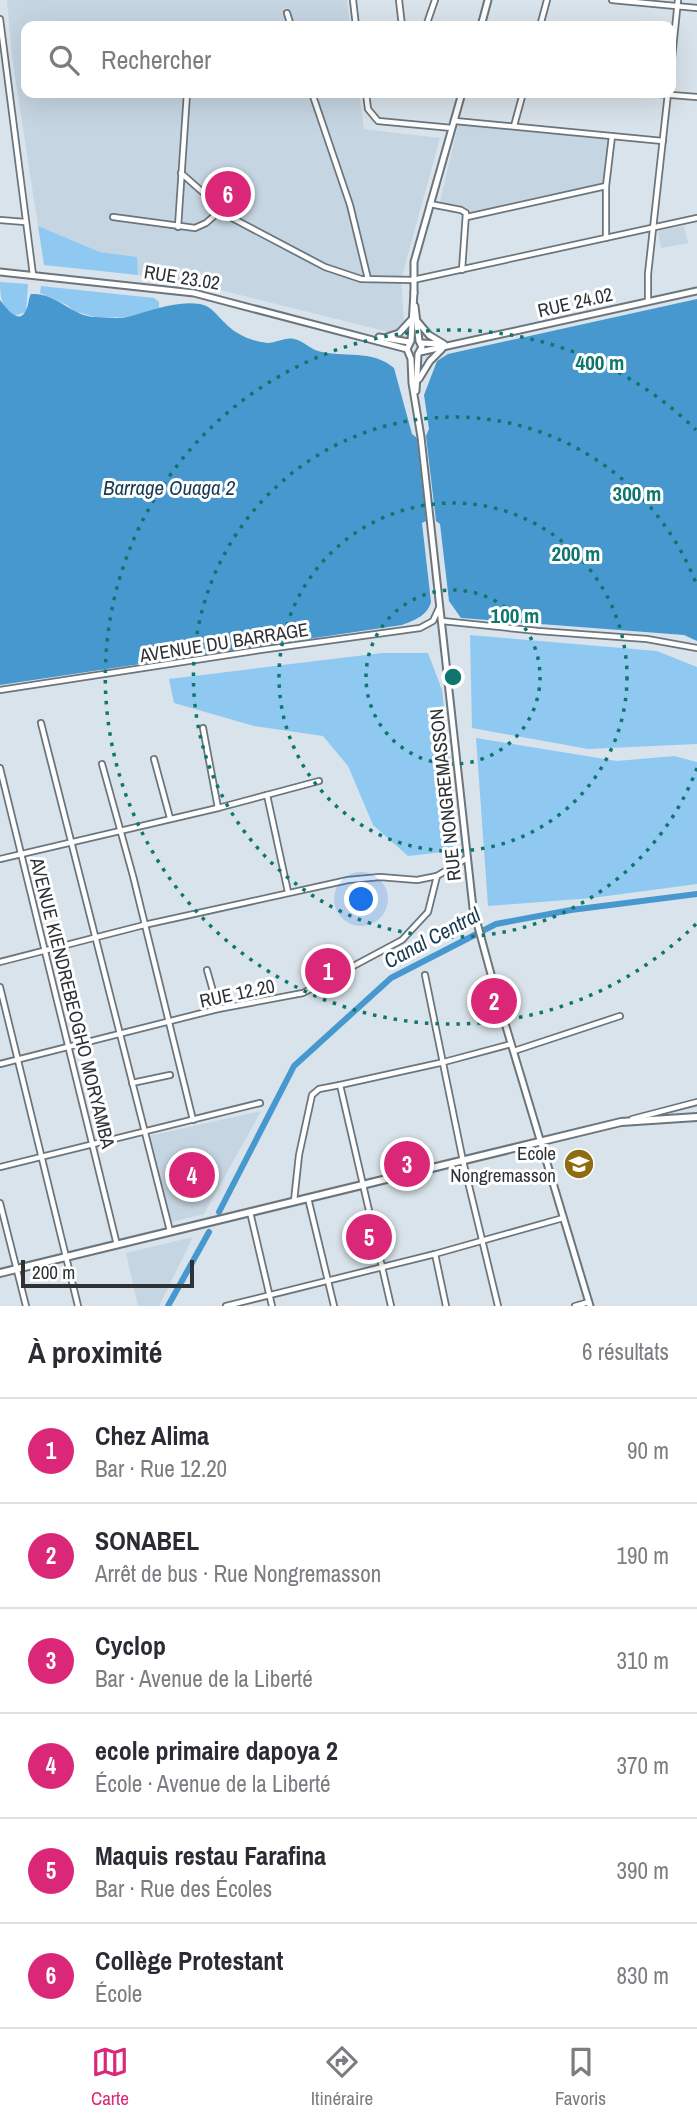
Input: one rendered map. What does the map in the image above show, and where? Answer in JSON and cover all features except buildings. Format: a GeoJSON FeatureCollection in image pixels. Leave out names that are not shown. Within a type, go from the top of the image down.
{"type":"FeatureCollection","features":[{"type":"Feature","properties":{"kind":"main road"},"geometry":{"type":"LineString","coordinates":[[0,1273],[621,1122],[697,1117]]}},
{"type":"Feature","properties":{"kind":"street"},"geometry":{"type":"LineString","coordinates":[[353,0],[355,21]]}},
{"type":"Feature","properties":{"kind":"street"},"geometry":{"type":"LineString","coordinates":[[399,0],[401,21]]}},
{"type":"Feature","properties":{"kind":"street"},"geometry":{"type":"LineString","coordinates":[[428,21],[435,0]]}},
{"type":"Feature","properties":{"kind":"street"},"geometry":{"type":"LineString","coordinates":[[482,21],[488,0]]}},
{"type":"Feature","properties":{"kind":"street"},"geometry":{"type":"LineString","coordinates":[[541,21],[547,0]]}},
{"type":"Feature","properties":{"kind":"street"},"geometry":{"type":"LineString","coordinates":[[612,0],[678,3],[697,8]]}},
{"type":"Feature","properties":{"kind":"street"},"geometry":{"type":"LineString","coordinates":[[676,21],[678,3]]}},
{"type":"Feature","properties":{"kind":"street"},"geometry":{"type":"LineString","coordinates":[[287,13],[289,21]]}},
{"type":"Feature","properties":{"kind":"street"},"geometry":{"type":"LineString","coordinates":[[0,19],[33,275]]}},
{"type":"Feature","properties":{"kind":"street"},"geometry":{"type":"LineString","coordinates":[[0,84],[8,85]]}},
{"type":"Feature","properties":{"kind":"street"},"geometry":{"type":"LineString","coordinates":[[676,95],[697,97]]}},
{"type":"Feature","properties":{"kind":"street"},"geometry":{"type":"LineString","coordinates":[[178,227],[187,98]]}},
{"type":"Feature","properties":{"kind":"street"},"geometry":{"type":"LineString","coordinates":[[314,98],[350,205],[368,279]]}},
{"type":"Feature","properties":{"kind":"street"},"geometry":{"type":"LineString","coordinates":[[367,98],[368,109],[378,121],[514,126],[663,141]]}},
{"type":"Feature","properties":{"kind":"street","name":"RUE NONGREMASSON"},"geometry":{"type":"LineString","coordinates":[[461,98],[414,262],[414,319],[409,346],[412,383],[476,921],[589,1304]]}},
{"type":"Feature","properties":{"kind":"street"},"geometry":{"type":"LineString","coordinates":[[514,126],[522,98]]}},
{"type":"Feature","properties":{"kind":"street"},"geometry":{"type":"LineString","coordinates":[[648,302],[648,275],[668,98]]}},
{"type":"Feature","properties":{"kind":"street"},"geometry":{"type":"LineString","coordinates":[[606,238],[606,186],[612,136]]}},
{"type":"Feature","properties":{"kind":"street"},"geometry":{"type":"LineString","coordinates":[[181,173],[221,210],[244,225],[325,267],[351,277],[368,279],[413,280],[697,218]]}},
{"type":"Feature","properties":{"kind":"street"},"geometry":{"type":"LineString","coordinates":[[467,218],[606,186]]}},
{"type":"Feature","properties":{"kind":"street"},"geometry":{"type":"LineString","coordinates":[[430,204],[466,213],[462,270]]}},
{"type":"Feature","properties":{"kind":"street"},"geometry":{"type":"LineString","coordinates":[[113,217],[178,227],[200,227],[221,210]]}},
{"type":"Feature","properties":{"kind":"street"},"geometry":{"type":"LineString","coordinates":[[0,220],[25,222]]}},
{"type":"Feature","properties":{"kind":"street","name":"RUE 23.02"},"geometry":{"type":"LineString","coordinates":[[0,272],[194,293],[409,346]]}},
{"type":"Feature","properties":{"kind":"street","name":"RUE 24.02"},"geometry":{"type":"LineString","coordinates":[[409,346],[419,353],[697,291]]}},
{"type":"Feature","properties":{"kind":"street"},"geometry":{"type":"LineString","coordinates":[[378,337],[399,333],[414,319],[444,346],[429,361],[417,382]]}},
{"type":"Feature","properties":{"kind":"street","name":"RUE NONGREMASSON"},"geometry":{"type":"LineString","coordinates":[[414,319],[420,342],[415,393]]}},
{"type":"Feature","properties":{"kind":"street","name":"RUE 23.02"},"geometry":{"type":"LineString","coordinates":[[355,334],[409,346]]}},
{"type":"Feature","properties":{"kind":"street","name":"RUE 24.02"},"geometry":{"type":"LineString","coordinates":[[409,346],[420,342],[444,346]]}},
{"type":"Feature","properties":{"kind":"street","name":"AVENUE DU BARRAGE"},"geometry":{"type":"LineString","coordinates":[[0,690],[419,628],[433,621],[440,605]]}},
{"type":"Feature","properties":{"kind":"street"},"geometry":{"type":"LineString","coordinates":[[442,621],[647,639],[697,648]]}},
{"type":"Feature","properties":{"kind":"street"},"geometry":{"type":"LineString","coordinates":[[41,723],[170,1231]]}},
{"type":"Feature","properties":{"kind":"street"},"geometry":{"type":"LineString","coordinates":[[203,728],[218,808]]}},
{"type":"Feature","properties":{"kind":"street"},"geometry":{"type":"LineString","coordinates":[[154,759],[170,818]]}},
{"type":"Feature","properties":{"kind":"street"},"geometry":{"type":"LineString","coordinates":[[102,764],[193,1120]]}},
{"type":"Feature","properties":{"kind":"street","name":"AVENUE KIENDREBEOGHO MORYAMBA"},"geometry":{"type":"LineString","coordinates":[[0,768],[117,1245]]}},
{"type":"Feature","properties":{"kind":"street"},"geometry":{"type":"LineString","coordinates":[[0,859],[218,808],[319,781]]}},
{"type":"Feature","properties":{"kind":"street"},"geometry":{"type":"LineString","coordinates":[[267,795],[288,892]]}},
{"type":"Feature","properties":{"kind":"street"},"geometry":{"type":"LineString","coordinates":[[0,962],[288,892],[359,879],[380,877],[417,880],[438,876],[467,858]]}},
{"type":"Feature","properties":{"kind":"street","name":"RUE 12.20"},"geometry":{"type":"LineString","coordinates":[[0,1064],[168,1024],[218,1009],[303,993],[402,940],[428,912],[438,876]]}},
{"type":"Feature","properties":{"kind":"street"},"geometry":{"type":"LineString","coordinates":[[207,970],[218,1009]]}},
{"type":"Feature","properties":{"kind":"street"},"geometry":{"type":"LineString","coordinates":[[425,975],[463,1161],[498,1306]]}},
{"type":"Feature","properties":{"kind":"street"},"geometry":{"type":"LineString","coordinates":[[0,987],[78,1306]]}},
{"type":"Feature","properties":{"kind":"street"},"geometry":{"type":"LineString","coordinates":[[513,1051],[620,1016]]}},
{"type":"Feature","properties":{"kind":"street"},"geometry":{"type":"LineString","coordinates":[[294,1201],[299,1155],[312,1095],[319,1089],[444,1062],[511,1044]]}},
{"type":"Feature","properties":{"kind":"street"},"geometry":{"type":"LineString","coordinates":[[131,1083],[170,1075]]}},
{"type":"Feature","properties":{"kind":"street"},"geometry":{"type":"LineString","coordinates":[[340,1085],[349,1134],[391,1306]]}},
{"type":"Feature","properties":{"kind":"street"},"geometry":{"type":"LineString","coordinates":[[621,1122],[697,1102]]}},
{"type":"Feature","properties":{"kind":"street"},"geometry":{"type":"LineString","coordinates":[[0,1167],[260,1103]]}},
{"type":"Feature","properties":{"kind":"street"},"geometry":{"type":"LineString","coordinates":[[308,1198],[334,1306]]}},
{"type":"Feature","properties":{"kind":"street"},"geometry":{"type":"LineString","coordinates":[[0,1203],[26,1306]]}},
{"type":"Feature","properties":{"kind":"street"},"geometry":{"type":"LineString","coordinates":[[250,1212],[272,1306]]}},
{"type":"Feature","properties":{"kind":"street"},"geometry":{"type":"LineString","coordinates":[[226,1306],[328,1282],[564,1218]]}},
{"type":"Feature","properties":{"kind":"street"},"geometry":{"type":"LineString","coordinates":[[435,1254],[446,1306]]}},
{"type":"Feature","properties":{"kind":"street"},"geometry":{"type":"LineString","coordinates":[[575,1306],[589,1304]]}},
{"type":"Feature","properties":{"kind":"shaded area"},"geometry":{"type":"Polygon","coordinates":[[[7,0],[347,0],[349,21],[21,21],[21,98],[360,98],[364,129],[440,138],[401,280],[404,321],[393,333],[188,282],[138,275],[137,257],[100,252],[38,226],[12,57],[7,0]]]}},
{"type":"Feature","properties":{"kind":"shaded area"},"geometry":{"type":"Polygon","coordinates":[[[458,125],[612,139],[608,182],[472,214],[466,207],[440,202],[458,125]]]}},
{"type":"Feature","properties":{"kind":"shaded area"},"geometry":{"type":"Polygon","coordinates":[[[38,226],[100,252],[137,257],[138,275],[44,265],[38,226]]]}},
{"type":"Feature","properties":{"kind":"shaded area"},"geometry":{"type":"Polygon","coordinates":[[[684,226],[688,243],[661,248],[658,231],[684,226]]]}},
{"type":"Feature","properties":{"kind":"shaded area"},"geometry":{"type":"Polygon","coordinates":[[[0,282],[28,284],[26,312],[14,316],[6,309],[1,297],[0,282]]]}},
{"type":"Feature","properties":{"kind":"shaded area"},"geometry":{"type":"Polygon","coordinates":[[[41,286],[154,298],[159,302],[159,309],[126,317],[95,317],[74,311],[40,293],[41,286]]]}},
{"type":"Feature","properties":{"kind":"shaded area"},"geometry":{"type":"Polygon","coordinates":[[[470,635],[657,651],[697,667],[697,744],[588,749],[472,728],[470,635]]]}},
{"type":"Feature","properties":{"kind":"shaded area"},"geometry":{"type":"Polygon","coordinates":[[[382,653],[428,653],[442,690],[456,815],[452,851],[408,856],[373,825],[348,766],[323,736],[254,726],[174,703],[169,679],[382,653]]]}},
{"type":"Feature","properties":{"kind":"shaded area"},"geometry":{"type":"Polygon","coordinates":[[[476,738],[617,761],[674,756],[697,762],[697,884],[592,898],[488,906],[476,738]]]}},
{"type":"Feature","properties":{"kind":"shaded area"},"geometry":{"type":"Polygon","coordinates":[[[261,1111],[204,1214],[172,1222],[149,1136],[261,1111]]]}},
{"type":"Feature","properties":{"kind":"shaded area"},"geometry":{"type":"Polygon","coordinates":[[[193,1237],[159,1306],[138,1306],[126,1253],[193,1237]]]}},
{"type":"Feature","properties":{"kind":"water","name":"Barrage Ouaga 2"},"geometry":{"type":"Polygon","coordinates":[[[31,294],[40,294],[78,313],[95,317],[123,318],[173,305],[200,304],[211,309],[234,331],[250,339],[268,343],[294,339],[318,351],[376,358],[394,368],[412,434],[417,438],[426,521],[422,523],[431,602],[427,611],[402,625],[0,685],[0,300],[12,314],[20,316],[26,310],[31,294]]]}},
{"type":"Feature","properties":{"kind":"water"},"geometry":{"type":"Polygon","coordinates":[[[697,299],[697,641],[684,635],[461,618],[449,601],[426,436],[429,429],[424,395],[437,361],[448,354],[697,299]]]}},
{"type":"Feature","properties":{"kind":"waterway","name":"Canal Central"},"geometry":{"type":"LineString","coordinates":[[219,1212],[294,1066],[391,978],[496,924],[571,910],[697,894]]}},
{"type":"Feature","properties":{"kind":"waterway","name":"Canal Central"},"geometry":{"type":"LineString","coordinates":[[168,1306],[209,1232]]}},
{"type":"Feature","properties":{"kind":"place","name":"Collège Protestant"},"geometry":{"type":"Point","coordinates":[228,194]}},
{"type":"Feature","properties":{"kind":"place","name":"Chez Alima"},"geometry":{"type":"Point","coordinates":[328,971]}},
{"type":"Feature","properties":{"kind":"place","name":"SONABEL"},"geometry":{"type":"Point","coordinates":[494,1001]}},
{"type":"Feature","properties":{"kind":"place","name":"Cyclop"},"geometry":{"type":"Point","coordinates":[407,1164]}},
{"type":"Feature","properties":{"kind":"place","name":"Ecole Nongremasson"},"geometry":{"type":"Point","coordinates":[579,1164]}},
{"type":"Feature","properties":{"kind":"place","name":"ecole primaire dapoya 2"},"geometry":{"type":"Point","coordinates":[192,1175]}},
{"type":"Feature","properties":{"kind":"place","name":"Maquis restau Farafina"},"geometry":{"type":"Point","coordinates":[369,1237]}}]}
